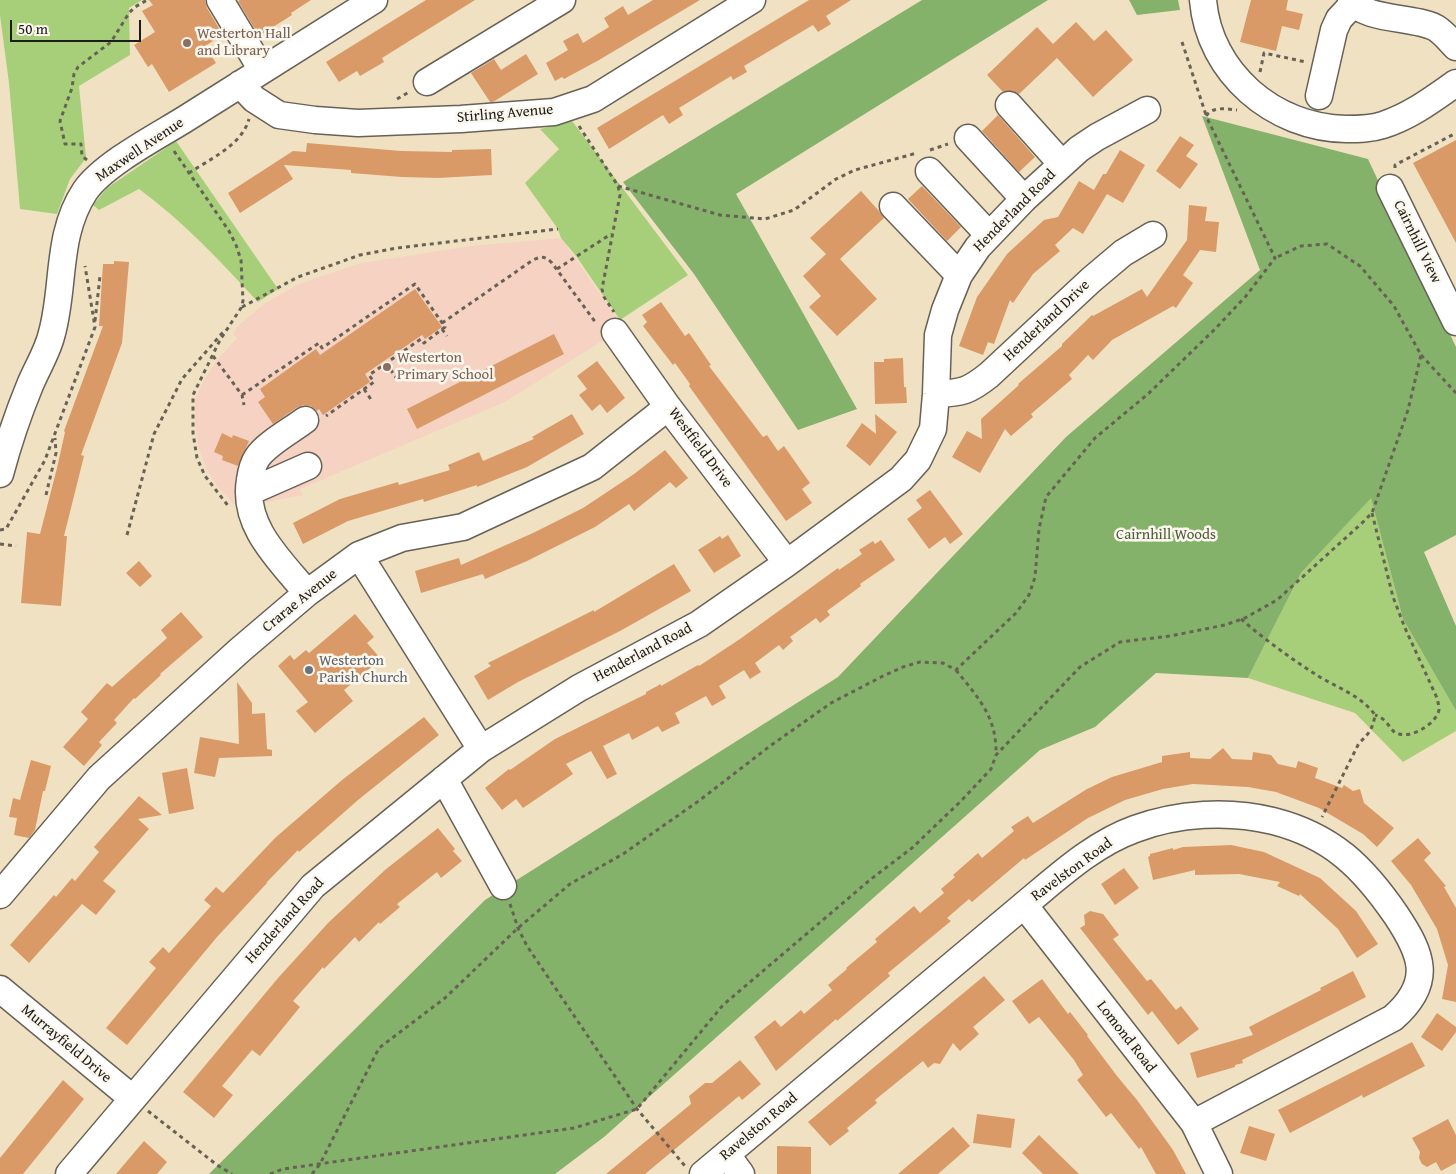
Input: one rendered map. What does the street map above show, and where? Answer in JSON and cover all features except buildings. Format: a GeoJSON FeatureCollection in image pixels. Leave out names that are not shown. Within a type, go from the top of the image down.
{"type":"FeatureCollection","features":[{"type":"Feature","properties":{"kind":"street"},"geometry":{"type":"LineString","coordinates":[[220,0],[262,70]]}},
{"type":"Feature","properties":{"kind":"street","name":"Maxwell Avenue"},"geometry":{"type":"LineString","coordinates":[[0,474],[19,414],[52,335],[63,247],[76,208],[88,188],[98,176],[162,133],[374,0]]}},
{"type":"Feature","properties":{"kind":"street"},"geometry":{"type":"LineString","coordinates":[[427,82],[562,0]]}},
{"type":"Feature","properties":{"kind":"street","name":"Stirling Avenue"},"geometry":{"type":"LineString","coordinates":[[240,84],[254,99],[280,115],[315,120],[358,123],[554,112],[593,99],[752,0]]}},
{"type":"Feature","properties":{"kind":"street"},"geometry":{"type":"LineString","coordinates":[[1203,0],[1209,31],[1226,65],[1266,105],[1278,112],[1308,123],[1331,128],[1363,129],[1383,125],[1425,105],[1456,83]]}},
{"type":"Feature","properties":{"kind":"street"},"geometry":{"type":"LineString","coordinates":[[1319,96],[1334,30],[1338,19],[1352,2],[1357,8],[1390,18],[1436,28],[1456,47]]}},
{"type":"Feature","properties":{"kind":"street"},"geometry":{"type":"LineString","coordinates":[[1009,105],[1062,164]]}},
{"type":"Feature","properties":{"kind":"street","name":"Henderland Road"},"geometry":{"type":"LineString","coordinates":[[69,1174],[313,886],[481,749],[579,688],[699,624],[787,563],[901,479],[918,460],[933,429],[938,336],[945,310],[959,275],[978,247],[989,235],[1024,199],[1079,149],[1147,110]]}},
{"type":"Feature","properties":{"kind":"street"},"geometry":{"type":"LineString","coordinates":[[968,138],[1024,199]]}},
{"type":"Feature","properties":{"kind":"street"},"geometry":{"type":"LineString","coordinates":[[929,171],[989,235]]}},
{"type":"Feature","properties":{"kind":"street","name":"Cairnhill View"},"geometry":{"type":"LineString","coordinates":[[1390,188],[1456,322]]}},
{"type":"Feature","properties":{"kind":"street"},"geometry":{"type":"LineString","coordinates":[[893,206],[959,275]]}},
{"type":"Feature","properties":{"kind":"street","name":"Henderland Drive"},"geometry":{"type":"LineString","coordinates":[[936,394],[955,393],[973,388],[1091,280],[1123,253],[1153,234]]}},
{"type":"Feature","properties":{"kind":"street","name":"Westfield Drive"},"geometry":{"type":"LineString","coordinates":[[615,332],[668,407],[787,563]]}},
{"type":"Feature","properties":{"kind":"street","name":"Crarae Avenue"},"geometry":{"type":"LineString","coordinates":[[0,895],[100,778],[240,650],[307,593],[359,555],[402,538],[463,527],[592,467],[668,407]]}},
{"type":"Feature","properties":{"kind":"street"},"geometry":{"type":"LineString","coordinates":[[305,420],[263,450],[256,458],[243,502],[266,542],[307,593]]}},
{"type":"Feature","properties":{"kind":"street"},"geometry":{"type":"LineString","coordinates":[[243,502],[308,466]]}},
{"type":"Feature","properties":{"kind":"street"},"geometry":{"type":"LineString","coordinates":[[359,555],[481,749]]}},
{"type":"Feature","properties":{"kind":"street"},"geometry":{"type":"LineString","coordinates":[[444,778],[503,886]]}},
{"type":"Feature","properties":{"kind":"street","name":"Ravelston Road"},"geometry":{"type":"LineString","coordinates":[[694,1170],[734,1164],[1024,905],[1101,845],[1144,826],[1170,820],[1204,816],[1242,815],[1275,822],[1313,836],[1334,847],[1357,865],[1380,892],[1410,936],[1419,959],[1420,971],[1416,988],[1402,1009],[1393,1018],[1194,1124]]}},
{"type":"Feature","properties":{"kind":"street","name":"Lomond Road"},"geometry":{"type":"LineString","coordinates":[[1024,905],[1194,1124],[1219,1174]]}},
{"type":"Feature","properties":{"kind":"street","name":"Murrayfield Drive"},"geometry":{"type":"LineString","coordinates":[[0,989],[132,1098]]}},
{"type":"Feature","properties":{"kind":"path"},"geometry":{"type":"LineString","coordinates":[[81,144],[65,144],[60,121],[72,88],[74,74],[78,67],[111,42],[129,14],[147,0]]}},
{"type":"Feature","properties":{"kind":"path"},"geometry":{"type":"LineString","coordinates":[[1182,42],[1206,116],[1275,258]]}},
{"type":"Feature","properties":{"kind":"path"},"geometry":{"type":"LineString","coordinates":[[1264,53],[1326,66]]}},
{"type":"Feature","properties":{"kind":"path"},"geometry":{"type":"LineString","coordinates":[[1206,116],[1209,111],[1216,109],[1242,110]]}},
{"type":"Feature","properties":{"kind":"path"},"geometry":{"type":"LineString","coordinates":[[189,173],[236,141],[247,127],[249,118]]}},
{"type":"Feature","properties":{"kind":"path"},"geometry":{"type":"LineString","coordinates":[[442,323],[537,258],[546,257],[557,269],[603,333],[615,332],[620,322],[604,296],[602,289],[620,195],[618,186],[580,128]]}},
{"type":"Feature","properties":{"kind":"path"},"geometry":{"type":"LineString","coordinates":[[162,133],[236,245],[241,260],[242,308]]}},
{"type":"Feature","properties":{"kind":"path"},"geometry":{"type":"LineString","coordinates":[[1408,158],[1456,133]]}},
{"type":"Feature","properties":{"kind":"path"},"geometry":{"type":"LineString","coordinates":[[618,186],[720,215],[765,219],[794,210],[836,180],[854,170],[968,138]]}},
{"type":"Feature","properties":{"kind":"path"},"geometry":{"type":"LineString","coordinates":[[128,535],[154,434],[182,379],[229,326],[242,308],[298,277],[360,255],[397,248],[558,229]]}},
{"type":"Feature","properties":{"kind":"path"},"geometry":{"type":"LineString","coordinates":[[557,269],[612,234]]}},
{"type":"Feature","properties":{"kind":"path"},"geometry":{"type":"LineString","coordinates":[[956,670],[1016,613],[1029,595],[1035,577],[1039,529],[1046,497],[1095,438],[1148,394],[1215,329],[1246,296],[1275,258],[1301,246],[1327,244],[1360,266],[1394,306],[1421,355],[1456,393]]}},
{"type":"Feature","properties":{"kind":"path"},"geometry":{"type":"LineString","coordinates":[[84,263],[95,327]]}},
{"type":"Feature","properties":{"kind":"path"},"geometry":{"type":"LineString","coordinates":[[0,530],[6,529],[45,460],[95,327],[100,276]]}},
{"type":"Feature","properties":{"kind":"path"},"geometry":{"type":"LineString","coordinates":[[242,395],[319,343],[322,348],[415,284],[445,327],[424,342],[421,339],[369,375],[374,382],[322,419],[318,413],[305,420]]}},
{"type":"Feature","properties":{"kind":"path"},"geometry":{"type":"LineString","coordinates":[[229,326],[193,395],[193,433],[197,458],[205,476],[221,498],[243,502]]}},
{"type":"Feature","properties":{"kind":"path"},"geometry":{"type":"LineString","coordinates":[[442,329],[447,336]]}},
{"type":"Feature","properties":{"kind":"path"},"geometry":{"type":"LineString","coordinates":[[996,756],[1080,667],[1120,642],[1170,636],[1225,625],[1277,600],[1372,514],[1408,410],[1421,355]]}},
{"type":"Feature","properties":{"kind":"path"},"geometry":{"type":"LineString","coordinates":[[213,356],[242,395],[244,405]]}},
{"type":"Feature","properties":{"kind":"path"},"geometry":{"type":"LineString","coordinates":[[386,363],[399,382]]}},
{"type":"Feature","properties":{"kind":"path"},"geometry":{"type":"LineString","coordinates":[[364,389],[372,400]]}},
{"type":"Feature","properties":{"kind":"path"},"geometry":{"type":"LineString","coordinates":[[46,495],[56,453],[55,434]]}},
{"type":"Feature","properties":{"kind":"path"},"geometry":{"type":"LineString","coordinates":[[1372,514],[1393,597],[1405,628],[1438,698],[1439,705],[1439,712],[1428,725],[1410,735],[1398,734],[1393,731],[1383,718],[1375,715]]}},
{"type":"Feature","properties":{"kind":"path"},"geometry":{"type":"LineString","coordinates":[[0,544],[16,546]]}},
{"type":"Feature","properties":{"kind":"path"},"geometry":{"type":"LineString","coordinates":[[1240,619],[1316,675],[1357,698],[1371,708],[1375,715],[1374,725],[1356,747],[1320,820]]}},
{"type":"Feature","properties":{"kind":"path"},"geometry":{"type":"LineString","coordinates":[[270,1174],[283,1169],[320,1164],[574,1128],[637,1109],[723,1005],[871,878],[912,848],[961,801],[991,768],[996,756],[997,739],[990,718],[978,698],[956,670],[943,663],[920,662],[890,673],[831,703],[770,746],[700,800],[623,854],[570,884],[518,928],[445,998],[379,1048],[320,1164],[312,1174]]}},
{"type":"Feature","properties":{"kind":"path"},"geometry":{"type":"LineString","coordinates":[[503,886],[518,928],[527,946],[637,1109],[694,1170]]}},
{"type":"Feature","properties":{"kind":"path"},"geometry":{"type":"LineString","coordinates":[[132,1098],[232,1174]]}},
{"type":"Feature","properties":{"kind":"shaded area","name":"Westerton Primary School"},"geometry":{"type":"Polygon","coordinates":[[[561,238],[619,321],[605,339],[505,402],[300,489],[303,495],[262,503],[235,505],[217,486],[206,468],[199,448],[195,423],[195,399],[217,360],[237,338],[233,334],[237,327],[264,304],[299,284],[361,263],[471,246],[561,238]]]}},
{"type":"Feature","properties":{"kind":"green space"},"geometry":{"type":"Polygon","coordinates":[[[0,0],[142,0],[129,8],[130,55],[79,86],[86,158],[70,179],[57,214],[20,209],[0,0]]]}},
{"type":"Feature","properties":{"kind":"green space"},"geometry":{"type":"Polygon","coordinates":[[[922,0],[1048,0],[736,194],[857,409],[798,430],[694,274],[623,182],[922,0]]]}},
{"type":"Feature","properties":{"kind":"green space"},"geometry":{"type":"Polygon","coordinates":[[[1129,0],[1178,0],[1180,10],[1137,15],[1129,0]]]}},
{"type":"Feature","properties":{"kind":"green space","name":"Cairnhill Woods"},"geometry":{"type":"Polygon","coordinates":[[[1202,116],[1368,159],[1456,347],[1456,535],[1424,552],[1456,626],[1456,711],[1403,619],[1371,498],[1301,573],[1248,678],[1156,673],[1095,727],[1040,750],[604,1137],[555,1174],[209,1174],[485,900],[838,677],[1066,437],[1260,270],[1202,116]]]}},
{"type":"Feature","properties":{"kind":"green space"},"geometry":{"type":"Polygon","coordinates":[[[572,121],[688,275],[620,320],[576,256],[561,238],[558,229],[525,183],[559,149],[540,129],[572,121]]]}},
{"type":"Feature","properties":{"kind":"green space"},"geometry":{"type":"Polygon","coordinates":[[[176,141],[278,289],[258,302],[186,228],[139,189],[99,210],[93,205],[107,188],[176,141]]]}},
{"type":"Feature","properties":{"kind":"green space"},"geometry":{"type":"Polygon","coordinates":[[[1371,497],[1403,619],[1456,711],[1456,731],[1403,762],[1355,713],[1248,678],[1301,573],[1371,497]]]}},
{"type":"Feature","properties":{"kind":"place","name":"Westerton Hall and Library"},"geometry":{"type":"Point","coordinates":[187,43]}},
{"type":"Feature","properties":{"kind":"place","name":"Westerton Primary School"},"geometry":{"type":"Point","coordinates":[387,367]}},
{"type":"Feature","properties":{"kind":"place","name":"Westerton Parish Church"},"geometry":{"type":"Point","coordinates":[309,670]}}]}
